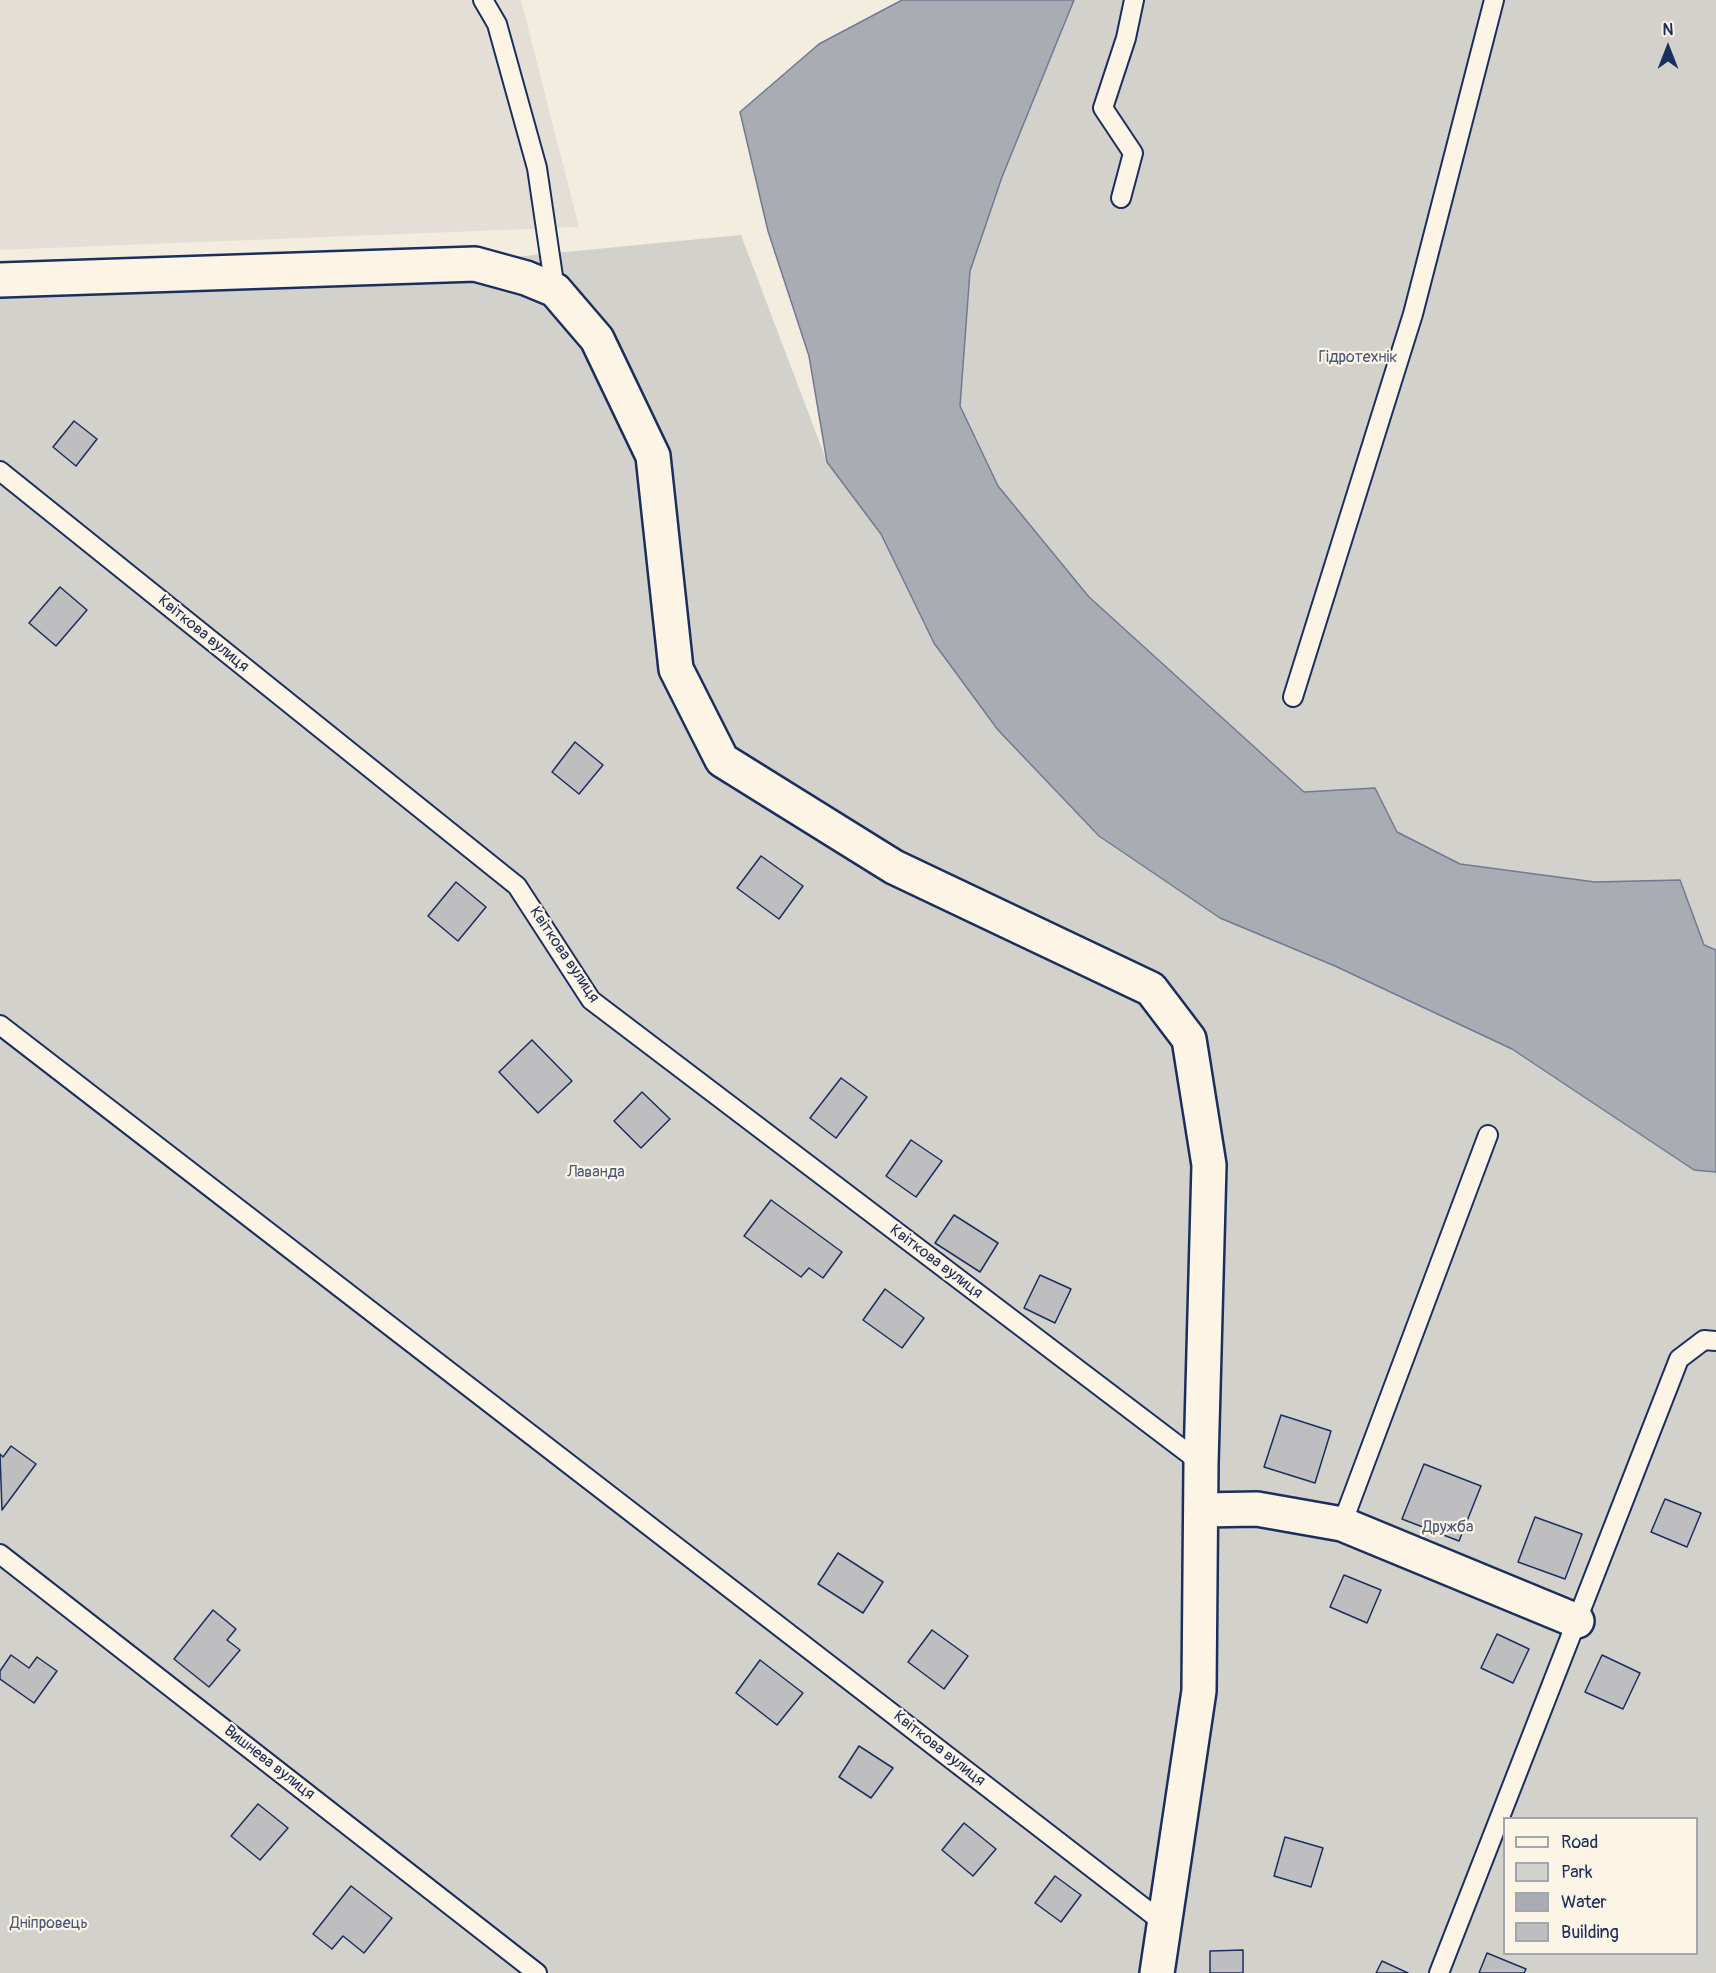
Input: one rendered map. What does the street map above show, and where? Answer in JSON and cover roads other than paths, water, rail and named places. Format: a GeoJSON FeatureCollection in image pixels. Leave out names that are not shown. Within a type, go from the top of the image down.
{"type":"FeatureCollection","features":[{"type":"Feature","properties":{"kind":"street"},"geometry":{"type":"LineString","coordinates":[[0,280],[475,264],[526,278],[555,290],[597,339],[653,456],[676,669],[722,760],[894,867],[1151,989],[1189,1039],[1209,1165],[1201,1463],[1199,1691],[1157,1973]]}},
{"type":"Feature","properties":{"kind":"street"},"geometry":{"type":"LineString","coordinates":[[1201,1510],[1257,1509],[1342,1524],[1576,1621]]}},
{"type":"Feature","properties":{"kind":"lane"},"geometry":{"type":"LineString","coordinates":[[483,0],[497,24],[537,168],[555,290]]}},
{"type":"Feature","properties":{"kind":"lane"},"geometry":{"type":"LineString","coordinates":[[1121,198],[1133,153],[1103,108],[1126,38],[1134,0]]}},
{"type":"Feature","properties":{"kind":"lane"},"geometry":{"type":"LineString","coordinates":[[1293,697],[1413,314],[1494,0]]}},
{"type":"Feature","properties":{"kind":"lane","name":"Квіткова вулиця"},"geometry":{"type":"LineString","coordinates":[[0,471],[517,886],[591,1000],[1201,1463]]}},
{"type":"Feature","properties":{"kind":"lane","name":"Квіткова вулиця"},"geometry":{"type":"LineString","coordinates":[[0,1025],[1165,1924]]}},
{"type":"Feature","properties":{"kind":"lane"},"geometry":{"type":"LineString","coordinates":[[1342,1524],[1488,1136]]}},
{"type":"Feature","properties":{"kind":"lane"},"geometry":{"type":"LineString","coordinates":[[1438,1973],[1679,1359],[1704,1340],[1716,1341]]}},
{"type":"Feature","properties":{"kind":"lane","name":"Вишнева вулиця"},"geometry":{"type":"LineString","coordinates":[[0,1554],[537,1973]]}},
{"type":"Feature","properties":{"kind":"water"},"geometry":{"type":"Polygon","coordinates":[[[902,0],[1074,0],[1002,177],[970,271],[960,406],[998,486],[1089,597],[1304,792],[1375,788],[1397,832],[1460,864],[1595,882],[1680,880],[1704,945],[1716,950],[1716,1172],[1694,1170],[1512,1049],[1335,966],[1220,918],[1099,836],[998,730],[934,643],[881,534],[827,462],[809,356],[768,231],[740,112],[819,44],[902,0]]]}},
{"type":"Feature","properties":{"kind":"park label","name":"Гідротехнік"},"geometry":{"type":"Point","coordinates":[1358,358]}},
{"type":"Feature","properties":{"kind":"park label","name":"Лаванда"},"geometry":{"type":"Point","coordinates":[596,1173]}},
{"type":"Feature","properties":{"kind":"park label","name":"Дружба"},"geometry":{"type":"Point","coordinates":[1448,1528]}},
{"type":"Feature","properties":{"kind":"park label","name":"Дніпровець"},"geometry":{"type":"Point","coordinates":[49,1924]}}]}
